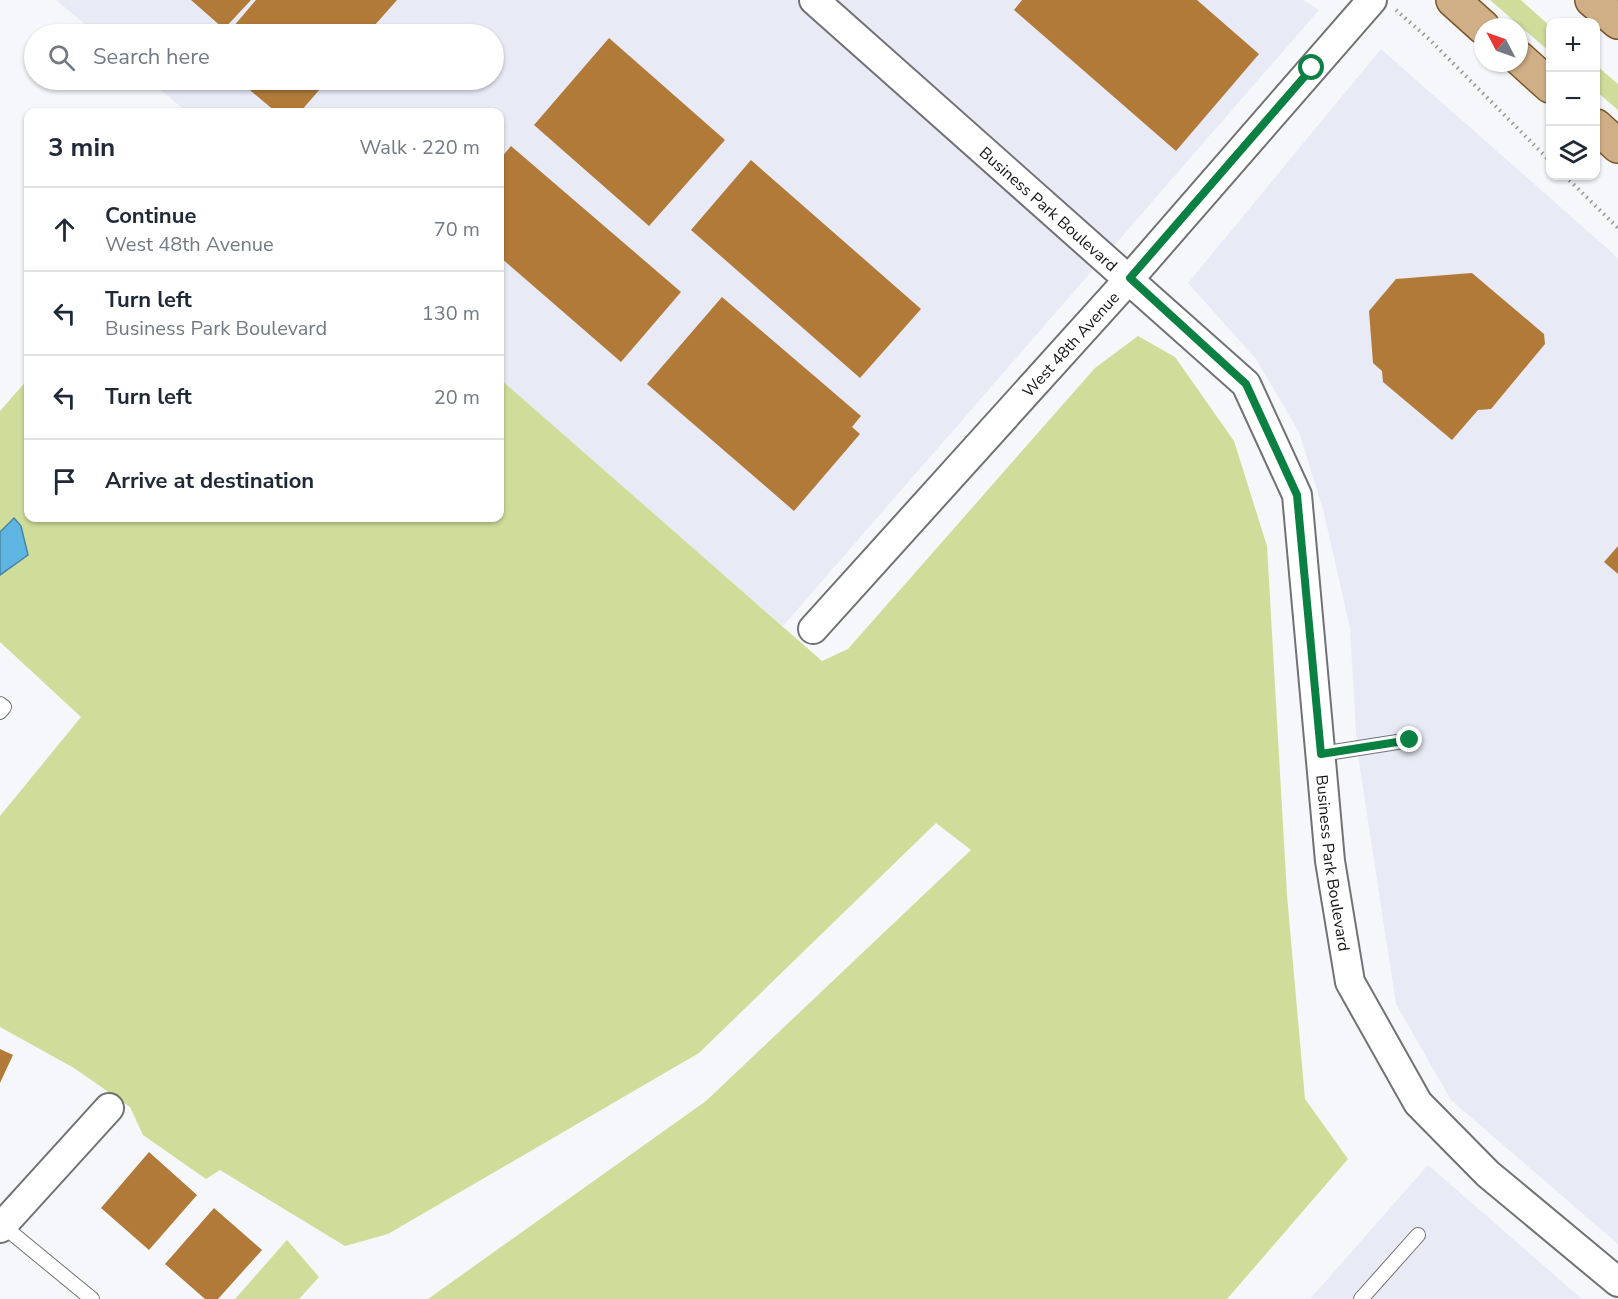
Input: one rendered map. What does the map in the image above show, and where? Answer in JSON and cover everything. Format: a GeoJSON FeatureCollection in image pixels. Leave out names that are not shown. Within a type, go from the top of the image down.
{"type":"FeatureCollection","features":[{"type":"Feature","properties":{"kind":"main road"},"geometry":{"type":"LineString","coordinates":[[1453,0],[1474,19]]}},
{"type":"Feature","properties":{"kind":"main road"},"geometry":{"type":"LineString","coordinates":[[1592,0],[1618,22]]}},
{"type":"Feature","properties":{"kind":"main road"},"geometry":{"type":"LineString","coordinates":[[1528,66],[1546,82]]}},
{"type":"Feature","properties":{"kind":"main road"},"geometry":{"type":"LineString","coordinates":[[1600,130],[1618,146]]}},
{"type":"Feature","properties":{"kind":"street","name":"Business Park Boulevard"},"geometry":{"type":"LineString","coordinates":[[814,0],[1130,278],[1246,384],[1297,495],[1330,861],[1350,982],[1418,1103],[1488,1174],[1618,1282]]}},
{"type":"Feature","properties":{"kind":"street","name":"West 48th Avenue"},"geometry":{"type":"LineString","coordinates":[[813,629],[1382,3]]}},
{"type":"Feature","properties":{"kind":"street"},"geometry":{"type":"LineString","coordinates":[[1,1226],[109,1108]]}},
{"type":"Feature","properties":{"kind":"lane"},"geometry":{"type":"LineString","coordinates":[[0,704],[4,707],[0,712]]}},
{"type":"Feature","properties":{"kind":"lane"},"geometry":{"type":"LineString","coordinates":[[1321,754],[1410,740]]}},
{"type":"Feature","properties":{"kind":"lane"},"geometry":{"type":"LineString","coordinates":[[1,1226],[92,1299]]}},
{"type":"Feature","properties":{"kind":"lane"},"geometry":{"type":"LineString","coordinates":[[1362,1299],[1418,1235]]}},
{"type":"Feature","properties":{"kind":"path"},"geometry":{"type":"LineString","coordinates":[[1382,3],[1431,40],[1546,155]]}},
{"type":"Feature","properties":{"kind":"path"},"geometry":{"type":"LineString","coordinates":[[1569,180],[1618,228]]}},
{"type":"Feature","properties":{"kind":"shaded area"},"geometry":{"type":"Polygon","coordinates":[[[56,0],[1303,0],[1319,10],[783,626],[504,385],[504,108],[182,108],[161,90],[504,90],[504,24],[85,24],[56,0]]]}},
{"type":"Feature","properties":{"kind":"shaded area"},"geometry":{"type":"Polygon","coordinates":[[[1381,49],[1618,258],[1618,1244],[1451,1100],[1396,1004],[1357,749],[1350,628],[1323,509],[1299,432],[1256,359],[1188,283],[1381,49]]]}},
{"type":"Feature","properties":{"kind":"shaded area"},"geometry":{"type":"Polygon","coordinates":[[[1428,1165],[1582,1299],[1310,1299],[1428,1165]]]}},
{"type":"Feature","properties":{"kind":"green space"},"geometry":{"type":"Polygon","coordinates":[[[1490,0],[1521,0],[1546,22],[1546,49],[1528,33],[1528,18],[1511,18],[1490,0]]]}},
{"type":"Feature","properties":{"kind":"green space"},"geometry":{"type":"Polygon","coordinates":[[[1600,68],[1618,84],[1618,110],[1600,94],[1600,68]]]}},
{"type":"Feature","properties":{"kind":"green space"},"geometry":{"type":"Polygon","coordinates":[[[1138,336],[1175,357],[1234,441],[1267,546],[1287,895],[1305,1099],[1348,1159],[1227,1299],[428,1299],[706,1101],[971,850],[936,823],[699,1053],[388,1234],[345,1246],[220,1170],[206,1179],[143,1135],[130,1107],[74,1068],[0,1027],[0,816],[81,717],[0,642],[0,411],[24,384],[24,522],[504,522],[504,383],[822,661],[848,649],[1095,368],[1138,336]]]}},
{"type":"Feature","properties":{"kind":"green space"},"geometry":{"type":"Polygon","coordinates":[[[287,1240],[319,1277],[299,1299],[235,1299],[287,1240]]]}},
{"type":"Feature","properties":{"kind":"water"},"geometry":{"type":"Polygon","coordinates":[[[14,518],[21,526],[28,555],[0,575],[0,532],[14,518]]]}},
{"type":"Feature","properties":{"kind":"building"},"geometry":{"type":"Polygon","coordinates":[[[191,0],[251,0],[229,24],[218,24],[191,0]]]}},
{"type":"Feature","properties":{"kind":"building"},"geometry":{"type":"Polygon","coordinates":[[[256,0],[397,0],[376,24],[236,24],[256,0]]]}},
{"type":"Feature","properties":{"kind":"building"},"geometry":{"type":"Polygon","coordinates":[[[1022,0],[1197,0],[1259,54],[1176,151],[1014,10],[1022,0]]]}},
{"type":"Feature","properties":{"kind":"building"},"geometry":{"type":"Polygon","coordinates":[[[609,38],[725,140],[649,226],[534,125],[609,38]]]}},
{"type":"Feature","properties":{"kind":"building"},"geometry":{"type":"Polygon","coordinates":[[[250,90],[319,90],[304,108],[271,108],[250,90]]]}},
{"type":"Feature","properties":{"kind":"building"},"geometry":{"type":"Polygon","coordinates":[[[511,146],[681,292],[621,362],[504,260],[504,154],[511,146]]]}},
{"type":"Feature","properties":{"kind":"building"},"geometry":{"type":"Polygon","coordinates":[[[751,160],[921,309],[860,378],[691,230],[751,160]]]}},
{"type":"Feature","properties":{"kind":"building"},"geometry":{"type":"Polygon","coordinates":[[[1472,273],[1544,334],[1545,344],[1491,409],[1478,410],[1452,440],[1383,382],[1382,371],[1373,363],[1369,311],[1396,279],[1472,273]]]}},
{"type":"Feature","properties":{"kind":"building"},"geometry":{"type":"Polygon","coordinates":[[[722,297],[861,416],[852,427],[860,434],[794,511],[647,384],[722,297]]]}},
{"type":"Feature","properties":{"kind":"building"},"geometry":{"type":"Polygon","coordinates":[[[1618,546],[1618,574],[1604,562],[1618,546]]]}},
{"type":"Feature","properties":{"kind":"building"},"geometry":{"type":"Polygon","coordinates":[[[0,1049],[13,1055],[0,1083],[0,1049]]]}},
{"type":"Feature","properties":{"kind":"building"},"geometry":{"type":"Polygon","coordinates":[[[149,1152],[197,1195],[149,1250],[101,1208],[149,1152]]]}},
{"type":"Feature","properties":{"kind":"building"},"geometry":{"type":"Polygon","coordinates":[[[214,1208],[262,1250],[218,1299],[205,1299],[165,1264],[214,1208]]]}},
{"type":"Feature","properties":{"kind":"route"},"geometry":{"type":"LineString","coordinates":[[1312,68],[1130,278],[1246,384],[1297,495],[1321,754],[1410,740]]}}]}
